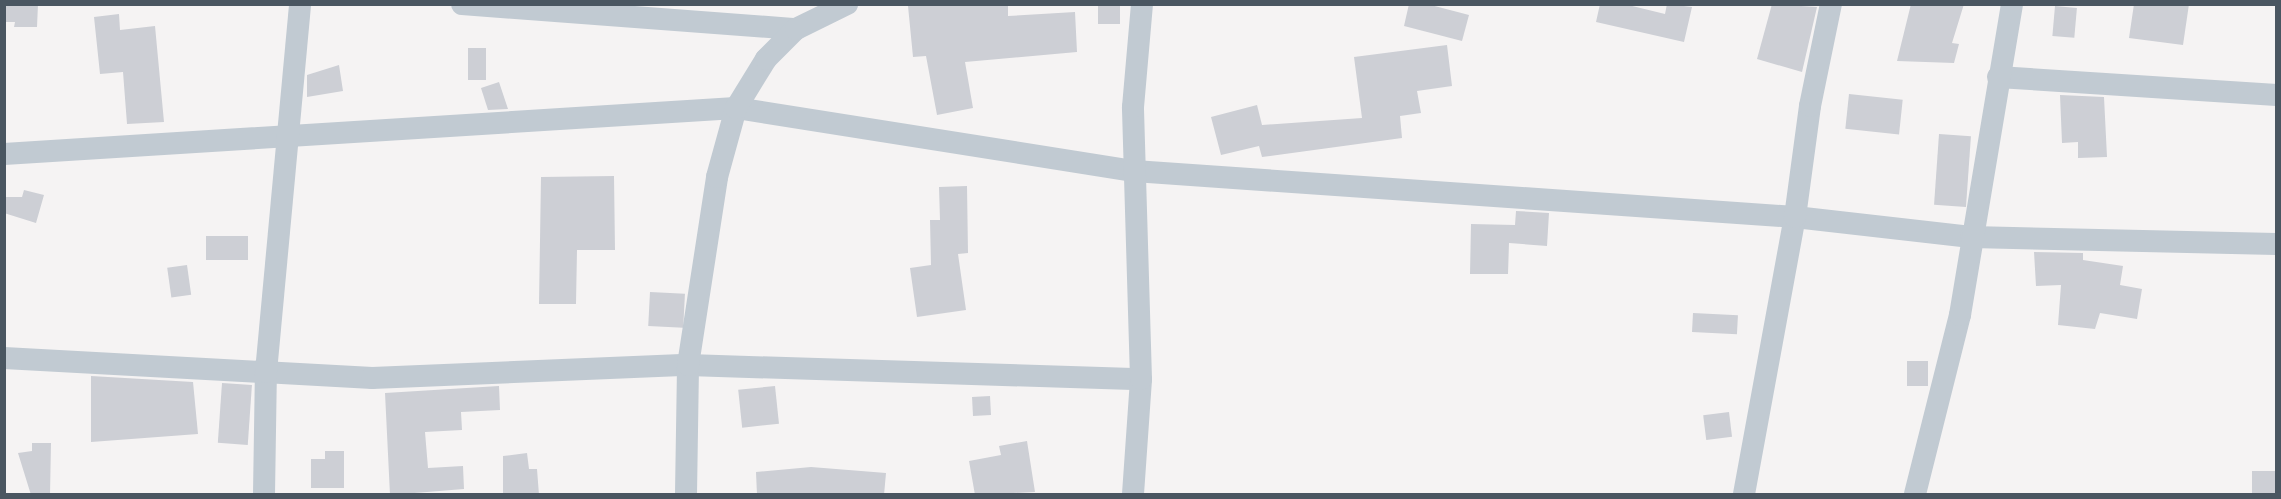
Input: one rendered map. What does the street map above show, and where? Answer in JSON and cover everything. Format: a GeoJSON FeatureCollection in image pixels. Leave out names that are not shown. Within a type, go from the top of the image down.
{"type":"FeatureCollection","features":[{"type":"Feature","properties":{"kind":"street"},"geometry":{"type":"LineString","coordinates":[[264,495],[266,372],[300,4]]}},
{"type":"Feature","properties":{"kind":"street"},"geometry":{"type":"LineString","coordinates":[[462,4],[796,29]]}},
{"type":"Feature","properties":{"kind":"street"},"geometry":{"type":"LineString","coordinates":[[686,495],[688,365],[717,177],[736,108],[766,59],[796,29],[847,4]]}},
{"type":"Feature","properties":{"kind":"street"},"geometry":{"type":"LineString","coordinates":[[1133,495],[1141,379],[1133,106],[1142,4]]}},
{"type":"Feature","properties":{"kind":"street"},"geometry":{"type":"LineString","coordinates":[[1744,495],[1795,217],[1809,106],[1831,4]]}},
{"type":"Feature","properties":{"kind":"street"},"geometry":{"type":"LineString","coordinates":[[1915,495],[1960,315],[1971,237],[2012,4]]}},
{"type":"Feature","properties":{"kind":"street"},"geometry":{"type":"LineString","coordinates":[[1998,77],[2277,95]]}},
{"type":"Feature","properties":{"kind":"street"},"geometry":{"type":"LineString","coordinates":[[4,154],[736,108],[1134,171],[1795,217],[1971,237],[2277,244]]}},
{"type":"Feature","properties":{"kind":"street"},"geometry":{"type":"LineString","coordinates":[[4,358],[372,378],[688,365],[1141,379]]}},
{"type":"Feature","properties":{"kind":"building"},"geometry":{"type":"Polygon","coordinates":[[[4,4],[38,4],[37,27],[14,27],[15,22],[4,22],[4,4]]]}},
{"type":"Feature","properties":{"kind":"building"},"geometry":{"type":"Polygon","coordinates":[[[1008,4],[1008,16],[1075,12],[1077,52],[965,62],[973,108],[937,115],[926,56],[913,57],[908,6],[1008,4]]]}},
{"type":"Feature","properties":{"kind":"building"},"geometry":{"type":"Polygon","coordinates":[[[1098,4],[1120,4],[1120,24],[1098,24],[1098,4]]]}},
{"type":"Feature","properties":{"kind":"building"},"geometry":{"type":"Polygon","coordinates":[[[1409,4],[1427,4],[1469,15],[1462,41],[1404,26],[1409,4]]]}},
{"type":"Feature","properties":{"kind":"building"},"geometry":{"type":"Polygon","coordinates":[[[1600,4],[1624,4],[1665,14],[1667,4],[1692,7],[1684,42],[1596,22],[1600,4]]]}},
{"type":"Feature","properties":{"kind":"building"},"geometry":{"type":"Polygon","coordinates":[[[1772,4],[1817,7],[1802,72],[1757,59],[1772,4]]]}},
{"type":"Feature","properties":{"kind":"building"},"geometry":{"type":"Polygon","coordinates":[[[1911,4],[1964,4],[1952,43],[1959,44],[1954,63],[1897,61],[1911,4]]]}},
{"type":"Feature","properties":{"kind":"building"},"geometry":{"type":"Polygon","coordinates":[[[2134,4],[2189,4],[2183,45],[2129,38],[2134,4]]]}},
{"type":"Feature","properties":{"kind":"building"},"geometry":{"type":"Polygon","coordinates":[[[2055,6],[2077,8],[2074,38],[2052,36],[2055,6]]]}},
{"type":"Feature","properties":{"kind":"building"},"geometry":{"type":"Polygon","coordinates":[[[119,14],[120,30],[155,26],[164,122],[127,124],[123,72],[100,74],[94,17],[119,14]]]}},
{"type":"Feature","properties":{"kind":"building"},"geometry":{"type":"Polygon","coordinates":[[[1447,45],[1452,86],[1417,91],[1421,113],[1400,116],[1402,138],[1262,157],[1259,146],[1221,155],[1211,117],[1257,105],[1262,125],[1362,118],[1354,57],[1447,45]]]}},
{"type":"Feature","properties":{"kind":"building"},"geometry":{"type":"Polygon","coordinates":[[[468,48],[486,48],[486,80],[468,80],[468,48]]]}},
{"type":"Feature","properties":{"kind":"building"},"geometry":{"type":"Polygon","coordinates":[[[339,65],[343,91],[307,97],[307,75],[339,65]]]}},
{"type":"Feature","properties":{"kind":"building"},"geometry":{"type":"Polygon","coordinates":[[[499,82],[508,109],[488,110],[481,88],[499,82]]]}},
{"type":"Feature","properties":{"kind":"building"},"geometry":{"type":"Polygon","coordinates":[[[1849,94],[1903,100],[1899,134],[1845,129],[1849,94]]]}},
{"type":"Feature","properties":{"kind":"building"},"geometry":{"type":"Polygon","coordinates":[[[2060,95],[2104,97],[2107,157],[2078,158],[2078,142],[2062,143],[2060,95]]]}},
{"type":"Feature","properties":{"kind":"building"},"geometry":{"type":"Polygon","coordinates":[[[1939,134],[1971,136],[1966,207],[1934,205],[1939,134]]]}},
{"type":"Feature","properties":{"kind":"building"},"geometry":{"type":"Polygon","coordinates":[[[614,176],[615,250],[577,250],[576,304],[539,304],[541,177],[614,176]]]}},
{"type":"Feature","properties":{"kind":"building"},"geometry":{"type":"Polygon","coordinates":[[[967,186],[968,253],[958,254],[966,310],[917,317],[910,268],[931,265],[930,220],[940,220],[939,187],[967,186]]]}},
{"type":"Feature","properties":{"kind":"building"},"geometry":{"type":"Polygon","coordinates":[[[24,190],[44,195],[36,223],[4,213],[4,197],[22,197],[24,190]]]}},
{"type":"Feature","properties":{"kind":"building"},"geometry":{"type":"Polygon","coordinates":[[[1516,211],[1549,213],[1547,246],[1509,243],[1508,274],[1470,274],[1471,224],[1515,225],[1516,211]]]}},
{"type":"Feature","properties":{"kind":"building"},"geometry":{"type":"Polygon","coordinates":[[[206,236],[248,236],[248,260],[206,260],[206,236]]]}},
{"type":"Feature","properties":{"kind":"building"},"geometry":{"type":"Polygon","coordinates":[[[2034,252],[2083,253],[2083,260],[2123,266],[2120,285],[2142,289],[2137,319],[2100,313],[2095,329],[2058,325],[2061,285],[2036,286],[2034,252]]]}},
{"type":"Feature","properties":{"kind":"building"},"geometry":{"type":"Polygon","coordinates":[[[187,265],[191,295],[171,297],[167,268],[187,265]]]}},
{"type":"Feature","properties":{"kind":"building"},"geometry":{"type":"Polygon","coordinates":[[[650,292],[685,294],[683,328],[648,326],[650,292]]]}},
{"type":"Feature","properties":{"kind":"building"},"geometry":{"type":"Polygon","coordinates":[[[1693,313],[1738,315],[1737,334],[1692,332],[1693,313]]]}},
{"type":"Feature","properties":{"kind":"building"},"geometry":{"type":"Polygon","coordinates":[[[1907,361],[1928,361],[1928,386],[1907,386],[1907,361]]]}},
{"type":"Feature","properties":{"kind":"building"},"geometry":{"type":"Polygon","coordinates":[[[91,376],[193,382],[198,434],[91,442],[91,376]]]}},
{"type":"Feature","properties":{"kind":"building"},"geometry":{"type":"Polygon","coordinates":[[[222,383],[252,385],[248,445],[218,443],[222,383]]]}},
{"type":"Feature","properties":{"kind":"building"},"geometry":{"type":"Polygon","coordinates":[[[499,386],[500,410],[461,412],[462,430],[425,432],[428,468],[463,466],[464,489],[390,495],[385,393],[499,386]]]}},
{"type":"Feature","properties":{"kind":"building"},"geometry":{"type":"Polygon","coordinates":[[[775,386],[779,424],[742,428],[738,390],[775,386]]]}},
{"type":"Feature","properties":{"kind":"building"},"geometry":{"type":"Polygon","coordinates":[[[990,396],[991,415],[973,416],[972,397],[990,396]]]}},
{"type":"Feature","properties":{"kind":"building"},"geometry":{"type":"Polygon","coordinates":[[[1729,412],[1732,437],[1706,440],[1703,415],[1729,412]]]}},
{"type":"Feature","properties":{"kind":"building"},"geometry":{"type":"Polygon","coordinates":[[[1027,441],[1035,492],[975,495],[969,461],[1001,455],[999,446],[1027,441]]]}},
{"type":"Feature","properties":{"kind":"building"},"geometry":{"type":"Polygon","coordinates":[[[32,443],[51,443],[50,495],[31,495],[18,453],[32,451],[32,443]]]}},
{"type":"Feature","properties":{"kind":"building"},"geometry":{"type":"Polygon","coordinates":[[[325,451],[344,451],[344,488],[311,488],[311,459],[325,459],[325,451]]]}},
{"type":"Feature","properties":{"kind":"building"},"geometry":{"type":"Polygon","coordinates":[[[527,453],[529,469],[537,469],[539,495],[503,495],[503,456],[527,453]]]}},
{"type":"Feature","properties":{"kind":"building"},"geometry":{"type":"Polygon","coordinates":[[[811,467],[886,473],[884,495],[757,495],[756,472],[811,467]]]}},
{"type":"Feature","properties":{"kind":"building"},"geometry":{"type":"Polygon","coordinates":[[[2252,471],[2276,471],[2276,494],[2252,494],[2252,471]]]}}]}
